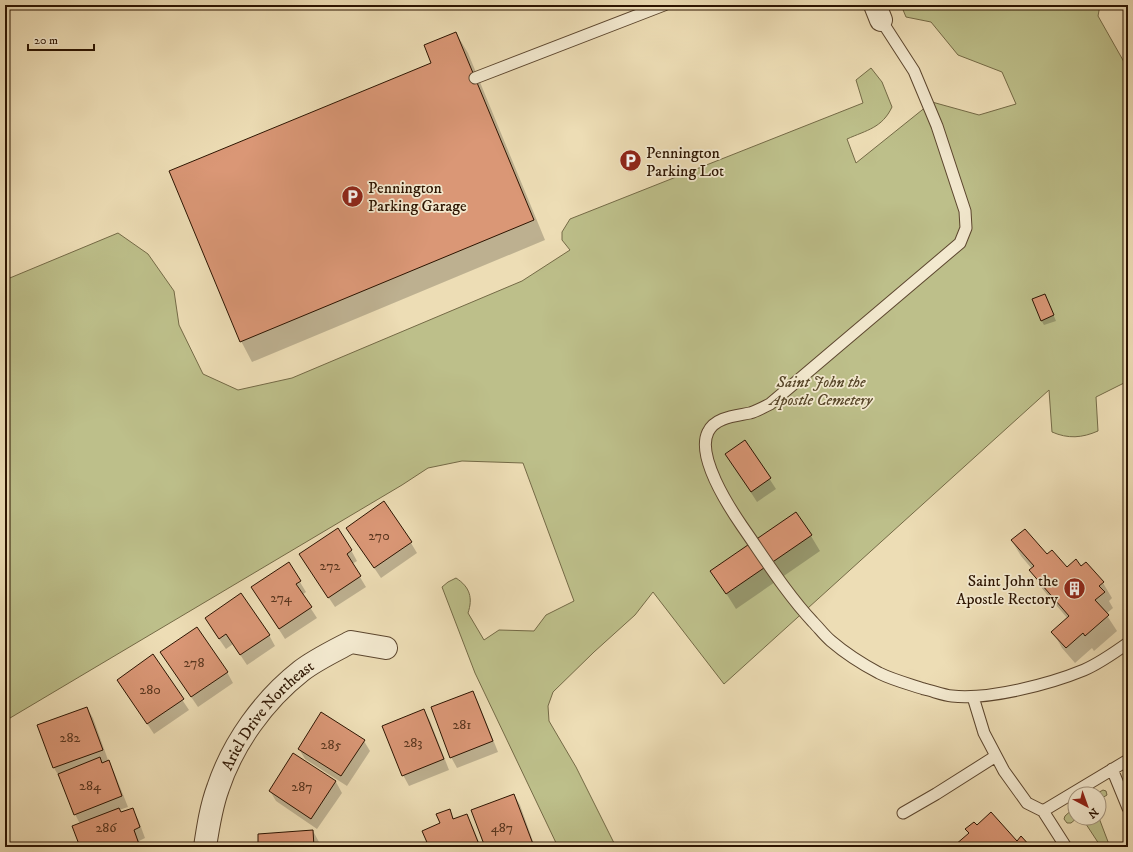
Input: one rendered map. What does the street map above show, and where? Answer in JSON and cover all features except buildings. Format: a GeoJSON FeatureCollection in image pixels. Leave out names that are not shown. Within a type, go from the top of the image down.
{"type":"FeatureCollection","features":[{"type":"Feature","properties":{"kind":"street","name":"Ariel Drive Northeast"},"geometry":{"type":"LineString","coordinates":[[205,847],[208,822],[218,787],[233,753],[253,721],[276,693],[302,670],[351,642],[386,648]]}},
{"type":"Feature","properties":{"kind":"lane"},"geometry":{"type":"LineString","coordinates":[[475,78],[664,5]]}},
{"type":"Feature","properties":{"kind":"lane"},"geometry":{"type":"LineString","coordinates":[[878,12],[914,70],[937,126],[965,211],[966,228],[960,243],[770,404],[750,413],[722,419],[708,431],[706,440],[710,467],[730,508],[772,570],[803,611],[830,640],[854,657],[886,676],[904,683],[951,696],[973,697],[1026,687],[1085,670],[1128,643]]}},
{"type":"Feature","properties":{"kind":"lane"},"geometry":{"type":"LineString","coordinates":[[973,697],[984,733],[1010,780],[1027,803],[1043,811],[1066,847]]}},
{"type":"Feature","properties":{"kind":"lane"},"geometry":{"type":"LineString","coordinates":[[903,813],[996,756]]}},
{"type":"Feature","properties":{"kind":"lane"},"geometry":{"type":"LineString","coordinates":[[1043,811],[1128,760]]}},
{"type":"Feature","properties":{"kind":"lane"},"geometry":{"type":"LineString","coordinates":[[1112,769],[1128,808]]}},
{"type":"Feature","properties":{"kind":"green space","name":"Saint John the Apostle Cemetery"},"geometry":{"type":"Polygon","coordinates":[[[901,5],[1100,5],[1098,16],[1128,69],[1128,381],[1096,397],[1098,431],[1075,437],[1064,436],[1052,432],[1049,390],[724,684],[653,592],[635,615],[553,692],[548,706],[549,721],[576,767],[616,847],[558,847],[475,673],[442,587],[456,578],[461,581],[469,593],[470,602],[468,613],[484,640],[499,630],[534,631],[546,615],[574,601],[523,463],[462,461],[428,468],[402,485],[5,721],[5,280],[118,233],[148,254],[174,291],[179,325],[203,374],[238,390],[292,378],[522,281],[570,250],[562,240],[562,232],[570,219],[863,103],[856,80],[871,68],[882,82],[892,107],[884,120],[879,124],[847,139],[856,163],[932,102],[979,115],[1016,104],[1002,72],[958,55],[931,22],[906,17],[901,5]]]}},
{"type":"Feature","properties":{"kind":"green space"},"geometry":{"type":"Polygon","coordinates":[[[1067,814],[1067,823],[1064,819],[1067,814]]]}},
{"type":"Feature","properties":{"kind":"green space"},"geometry":{"type":"Polygon","coordinates":[[[1087,826],[1102,826],[1110,847],[1101,847],[1087,826]]]}},
{"type":"Feature","properties":{"kind":"place","name":"Pennington Parking Lot"},"geometry":{"type":"Point","coordinates":[631,161]}},
{"type":"Feature","properties":{"kind":"place","name":"Pennington Parking Garage"},"geometry":{"type":"Point","coordinates":[352,196]}},
{"type":"Feature","properties":{"kind":"place","name":"Saint John the Apostle Rectory"},"geometry":{"type":"Point","coordinates":[1074,589]}}]}
